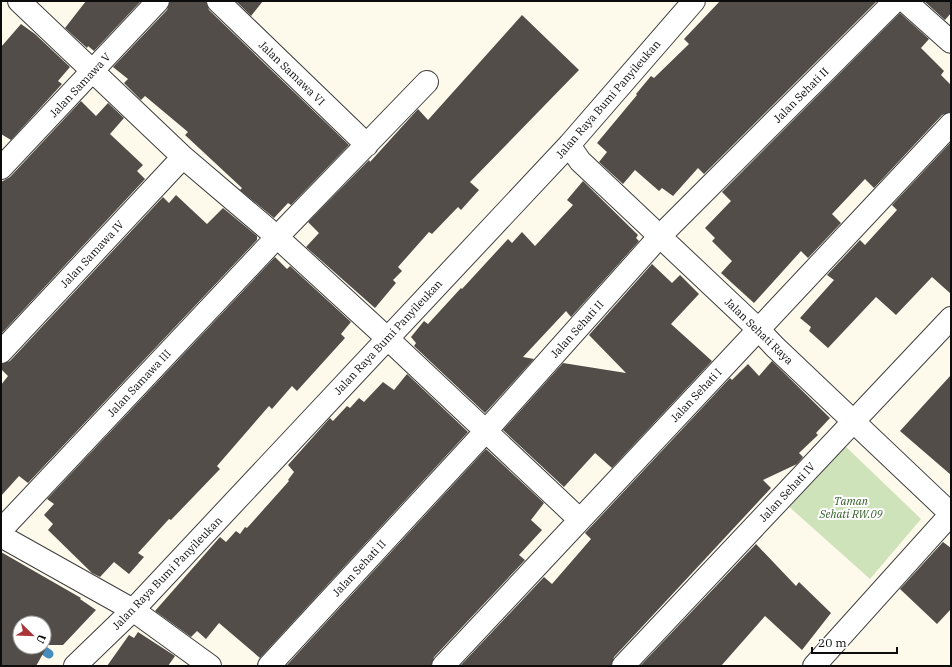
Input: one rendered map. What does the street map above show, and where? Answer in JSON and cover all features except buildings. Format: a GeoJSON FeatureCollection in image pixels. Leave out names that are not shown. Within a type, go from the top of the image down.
{"type":"FeatureCollection","features":[{"type":"Feature","properties":{"kind":"street"},"geometry":{"type":"LineString","coordinates":[[19,1],[183,157],[277,237],[387,338],[579,519]]}},
{"type":"Feature","properties":{"kind":"street","name":"Jalan Samawa V"},"geometry":{"type":"LineString","coordinates":[[1,168],[93,72],[158,1]]}},
{"type":"Feature","properties":{"kind":"street","name":"Jalan Samawa VI"},"geometry":{"type":"LineString","coordinates":[[218,1],[372,140]]}},
{"type":"Feature","properties":{"kind":"street","name":"Jalan Raya Bumi Panyileukan"},"geometry":{"type":"LineString","coordinates":[[76,666],[133,610],[569,145],[694,1]]}},
{"type":"Feature","properties":{"kind":"street","name":"Jalan Sehati II"},"geometry":{"type":"LineString","coordinates":[[269,666],[485,432],[660,237],[894,1]]}},
{"type":"Feature","properties":{"kind":"street"},"geometry":{"type":"LineString","coordinates":[[905,1],[951,42]]}},
{"type":"Feature","properties":{"kind":"street"},"geometry":{"type":"LineString","coordinates":[[277,237],[427,82]]}},
{"type":"Feature","properties":{"kind":"street","name":"Jalan Sehati I"},"geometry":{"type":"LineString","coordinates":[[443,666],[579,519],[951,124]]}},
{"type":"Feature","properties":{"kind":"street","name":"Jalan Sehati Raya"},"geometry":{"type":"LineString","coordinates":[[569,145],[580,162],[758,329],[853,422],[951,514]]}},
{"type":"Feature","properties":{"kind":"street","name":"Jalan Samawa IV"},"geometry":{"type":"LineString","coordinates":[[1,352],[183,157]]}},
{"type":"Feature","properties":{"kind":"street","name":"Jalan Samawa III"},"geometry":{"type":"LineString","coordinates":[[1,530],[277,237]]}},
{"type":"Feature","properties":{"kind":"street","name":"Jalan Sehati IV"},"geometry":{"type":"LineString","coordinates":[[623,666],[951,318]]}},
{"type":"Feature","properties":{"kind":"street"},"geometry":{"type":"LineString","coordinates":[[814,666],[951,514]]}},
{"type":"Feature","properties":{"kind":"street"},"geometry":{"type":"LineString","coordinates":[[1,536],[133,610],[210,666]]}},
{"type":"Feature","properties":{"kind":"green space","name":"Taman Sehati RW.09"},"geometry":{"type":"Polygon","coordinates":[[[841,442],[921,519],[870,579],[786,504],[841,442]]]}}]}
